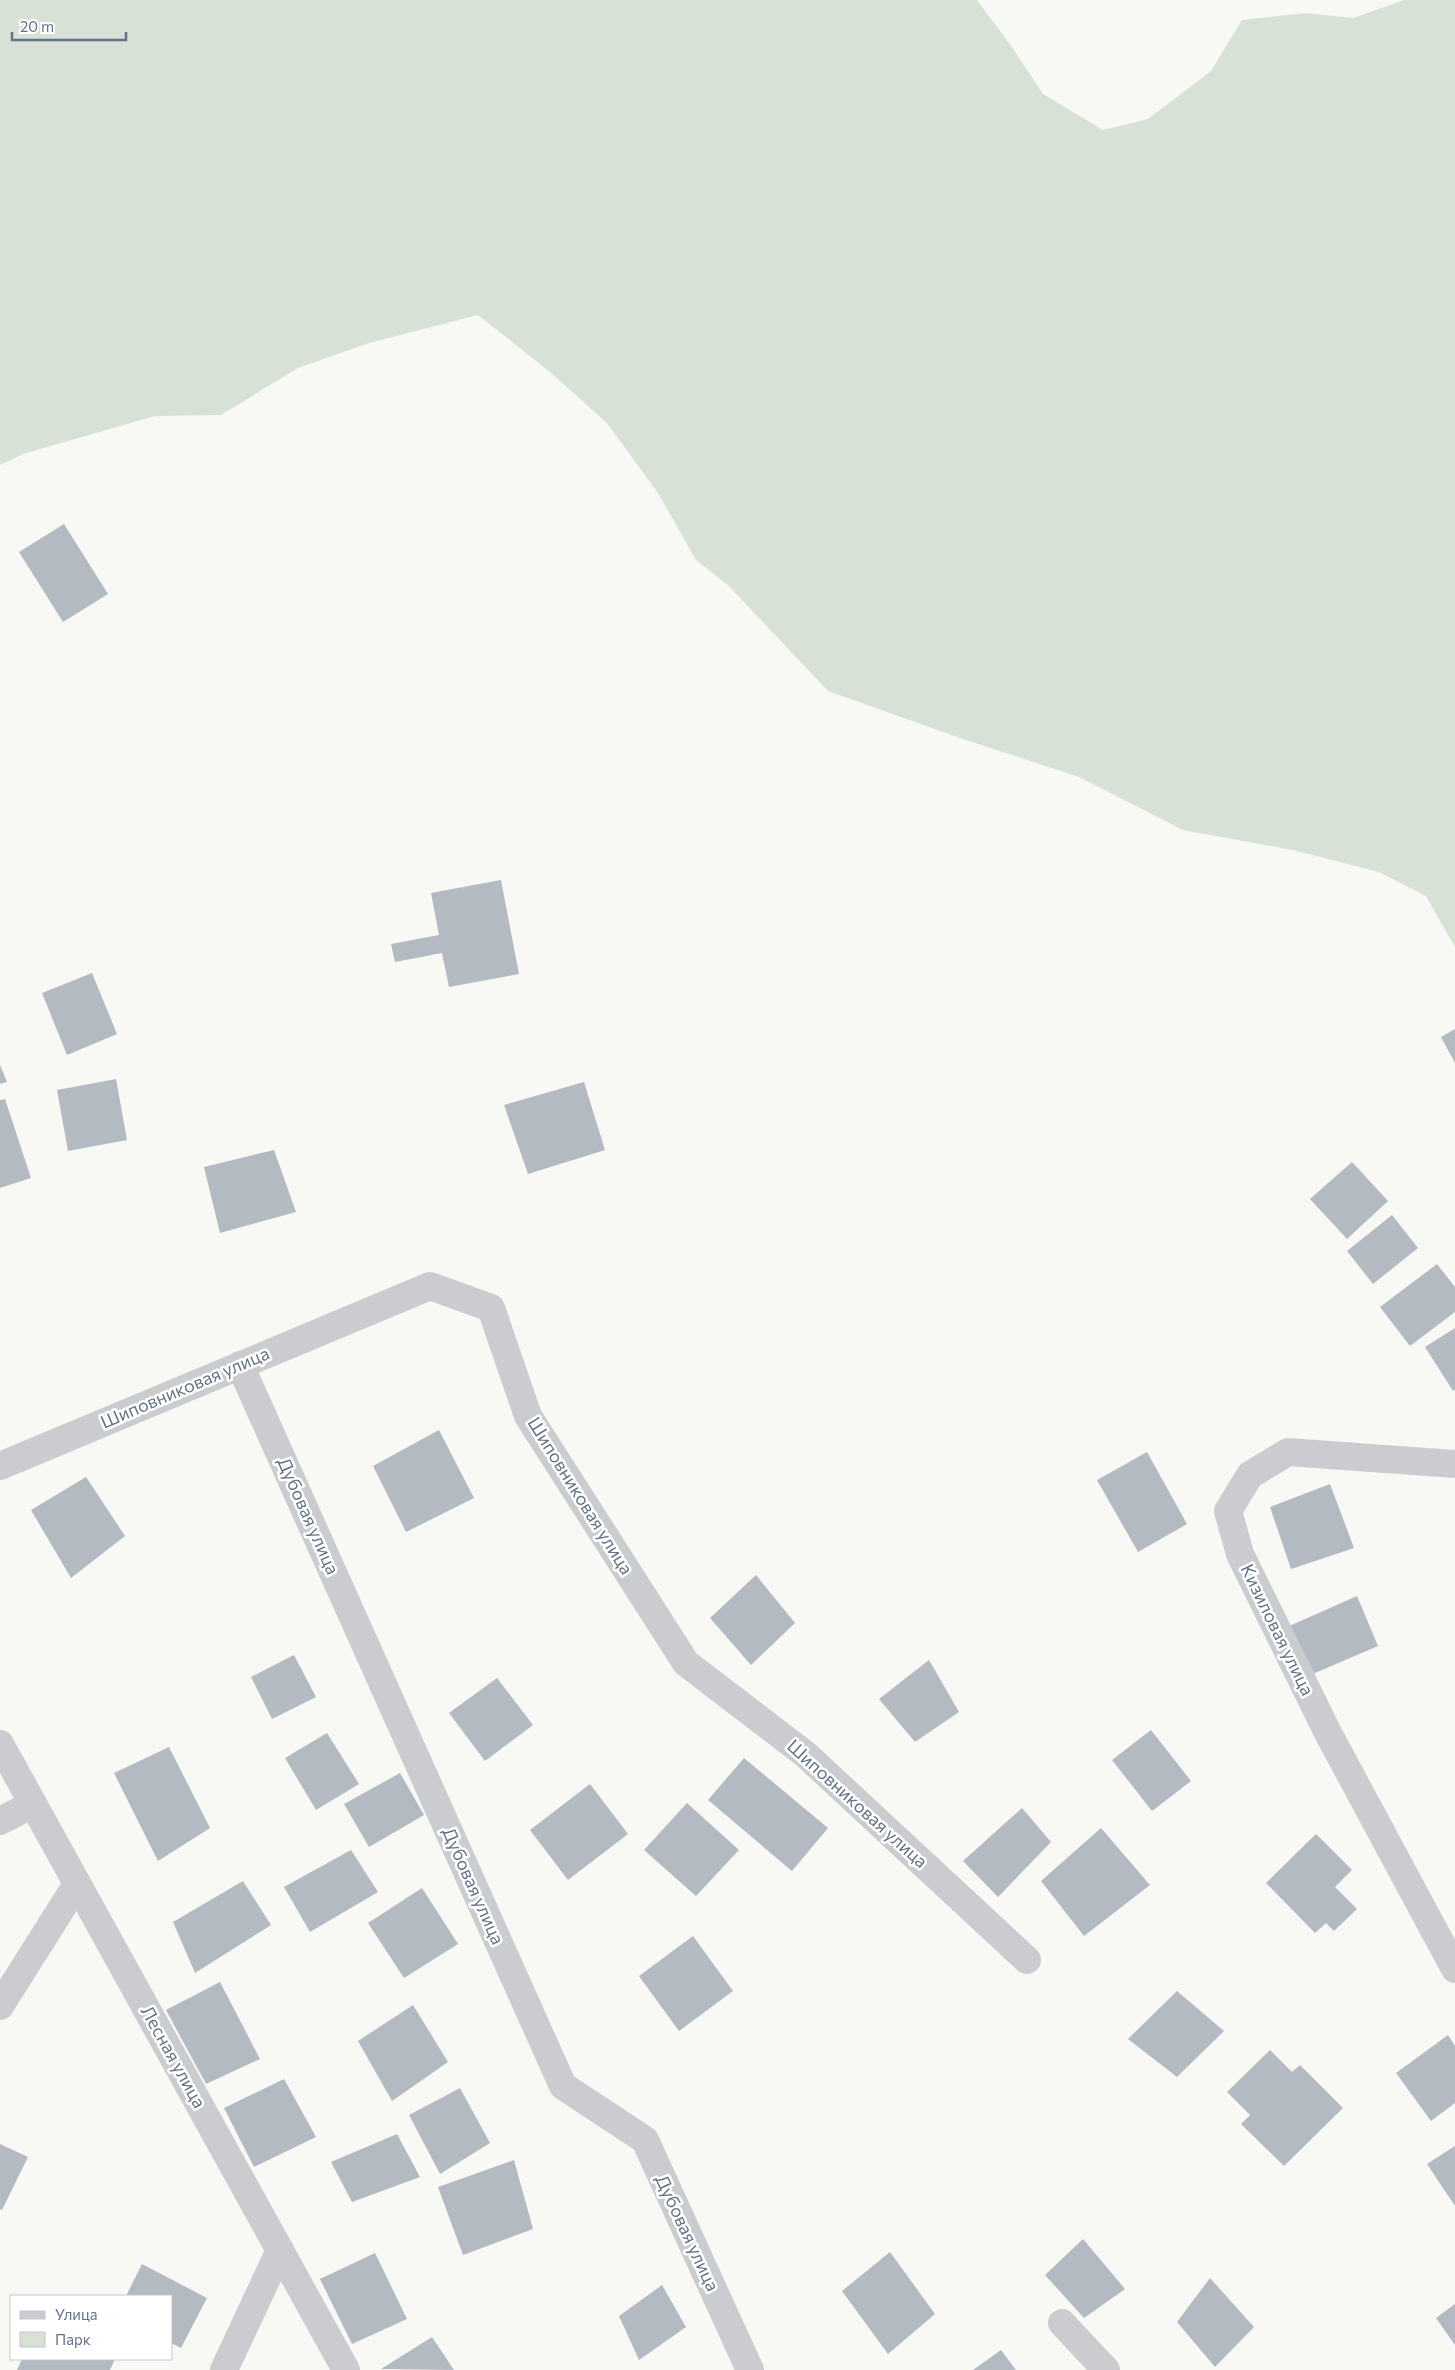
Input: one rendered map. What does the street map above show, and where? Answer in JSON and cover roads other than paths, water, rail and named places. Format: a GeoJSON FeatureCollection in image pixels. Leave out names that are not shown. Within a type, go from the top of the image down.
{"type":"FeatureCollection","features":[{"type":"Feature","properties":{"kind":"street","name":"Шиповниковая улица"},"geometry":{"type":"LineString","coordinates":[[1,1460],[430,1286],[491,1308],[528,1416],[686,1663],[805,1754],[1027,1960]]}},
{"type":"Feature","properties":{"kind":"street","name":"Дубовая улица"},"geometry":{"type":"LineString","coordinates":[[240,1364],[563,2086],[645,2140],[750,2370]]}},
{"type":"Feature","properties":{"kind":"street","name":"Кизиловая улица"},"geometry":{"type":"LineString","coordinates":[[1455,1464],[1288,1452],[1250,1475],[1228,1511],[1240,1554],[1328,1733],[1455,1969]]}},
{"type":"Feature","properties":{"kind":"street","name":"Лесная улица"},"geometry":{"type":"LineString","coordinates":[[0,1744],[346,2370]]}},
{"type":"Feature","properties":{"kind":"street"},"geometry":{"type":"LineString","coordinates":[[0,1821],[33,1804]]}},
{"type":"Feature","properties":{"kind":"street"},"geometry":{"type":"LineString","coordinates":[[0,2006],[77,1884]]}},
{"type":"Feature","properties":{"kind":"street"},"geometry":{"type":"LineString","coordinates":[[224,2370],[280,2250]]}},
{"type":"Feature","properties":{"kind":"street"},"geometry":{"type":"LineString","coordinates":[[1062,2323],[1106,2370]]}}]}
